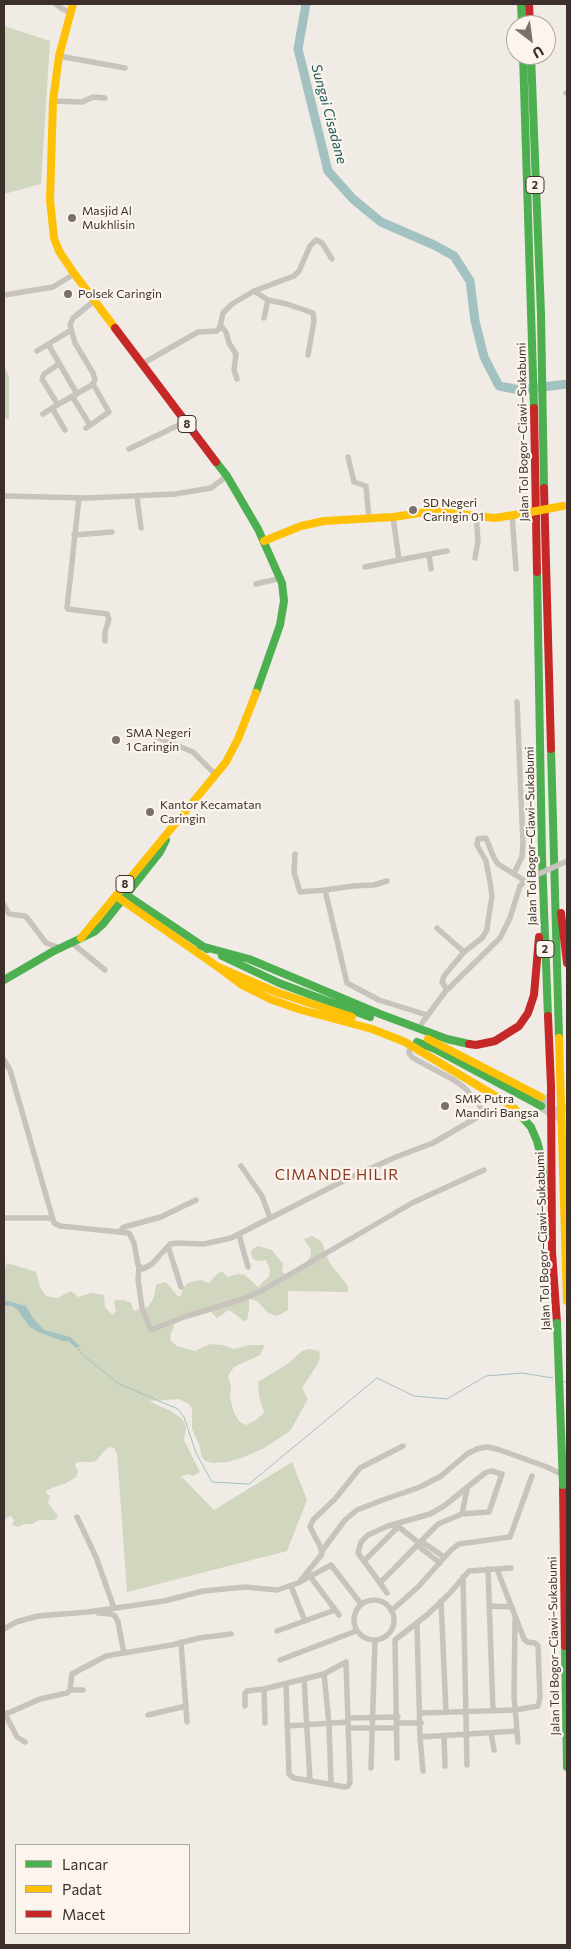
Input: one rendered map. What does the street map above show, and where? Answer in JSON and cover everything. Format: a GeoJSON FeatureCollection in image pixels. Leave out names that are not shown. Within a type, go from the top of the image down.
{"type":"FeatureCollection","features":[{"type":"Feature","properties":{"kind":"main road","name":"8"},"geometry":{"type":"LineString","coordinates":[[4,980],[94,932],[111,915],[121,895],[158,843],[170,832],[216,775],[230,756],[243,729],[280,625],[284,601],[281,578],[264,541],[228,476],[94,301],[57,247],[51,221],[53,101],[59,56],[73,4]]}},
{"type":"Feature","properties":{"kind":"main road","name":"Jalan Tol Bogor–Ciawi–Sukabumi"},"geometry":{"type":"LineString","coordinates":[[522,65],[532,314],[546,587],[567,1302]]}},
{"type":"Feature","properties":{"kind":"main road","name":"Jalan Tol Bogor–Ciawi–Sukabumi"},"geometry":{"type":"LineString","coordinates":[[531,65],[541,314],[540,485],[537,587],[542,857],[551,1086],[552,1252],[565,1481],[567,1767]]}},
{"type":"Feature","properties":{"kind":"main road"},"geometry":{"type":"LineString","coordinates":[[264,541],[281,533],[324,521],[393,517],[433,511],[495,518],[565,506]]}},
{"type":"Feature","properties":{"kind":"main road","name":"8"},"geometry":{"type":"LineString","coordinates":[[81,938],[160,852],[170,832]]}},
{"type":"Feature","properties":{"kind":"main road"},"geometry":{"type":"LineString","coordinates":[[553,850],[567,962]]}},
{"type":"Feature","properties":{"kind":"main road"},"geometry":{"type":"LineString","coordinates":[[201,946],[249,959],[380,1014],[447,1039],[476,1045],[488,1043],[513,1031],[523,1020],[531,1006],[537,972],[542,857]]}},
{"type":"Feature","properties":{"kind":"main road"},"geometry":{"type":"LineString","coordinates":[[137,907],[139,877]]}},
{"type":"Feature","properties":{"kind":"main road"},"geometry":{"type":"LineString","coordinates":[[121,895],[242,985],[270,999],[298,1009],[372,1029],[405,1042],[512,1106],[531,1127],[540,1151],[552,1252]]}},
{"type":"Feature","properties":{"kind":"main road"},"geometry":{"type":"LineString","coordinates":[[111,915],[137,907],[201,946],[278,983],[438,1044],[541,1097]]}},
{"type":"Feature","properties":{"kind":"main road"},"geometry":{"type":"LineString","coordinates":[[218,967],[276,992],[375,1025],[435,1049],[541,1106]]}},
{"type":"Feature","properties":{"kind":"main road"},"geometry":{"type":"LineString","coordinates":[[562,1154],[567,1111]]}},
{"type":"Feature","properties":{"kind":"street"},"geometry":{"type":"LineString","coordinates":[[56,4],[71,13]]}},
{"type":"Feature","properties":{"kind":"street"},"geometry":{"type":"LineString","coordinates":[[59,56],[125,68]]}},
{"type":"Feature","properties":{"kind":"street"},"geometry":{"type":"LineString","coordinates":[[53,101],[82,102],[93,97],[105,98]]}},
{"type":"Feature","properties":{"kind":"street"},"geometry":{"type":"LineString","coordinates":[[142,364],[196,334],[215,331],[220,325],[226,308],[254,290],[296,275],[310,246],[316,240],[322,243],[332,259]]}},
{"type":"Feature","properties":{"kind":"street"},"geometry":{"type":"LineString","coordinates":[[4,295],[53,287],[74,274]]}},
{"type":"Feature","properties":{"kind":"street"},"geometry":{"type":"LineString","coordinates":[[254,290],[268,300],[287,304],[312,313],[314,321],[308,355]]}},
{"type":"Feature","properties":{"kind":"street"},"geometry":{"type":"LineString","coordinates":[[264,318],[268,300]]}},
{"type":"Feature","properties":{"kind":"street"},"geometry":{"type":"LineString","coordinates":[[48,344],[75,395],[88,427],[109,412],[94,384],[95,376],[77,348],[70,322],[94,301]]}},
{"type":"Feature","properties":{"kind":"street"},"geometry":{"type":"LineString","coordinates":[[220,325],[226,332],[229,343],[236,354],[234,370],[237,379]]}},
{"type":"Feature","properties":{"kind":"street"},"geometry":{"type":"LineString","coordinates":[[37,351],[71,330]]}},
{"type":"Feature","properties":{"kind":"street"},"geometry":{"type":"LineString","coordinates":[[59,364],[44,374],[42,379],[65,430]]}},
{"type":"Feature","properties":{"kind":"street"},"geometry":{"type":"LineString","coordinates":[[43,414],[94,384]]}},
{"type":"Feature","properties":{"kind":"street"},"geometry":{"type":"LineString","coordinates":[[130,449],[185,422]]}},
{"type":"Feature","properties":{"kind":"street"},"geometry":{"type":"LineString","coordinates":[[348,457],[354,482],[366,486],[369,519]]}},
{"type":"Feature","properties":{"kind":"street"},"geometry":{"type":"LineString","coordinates":[[4,496],[79,498],[137,497],[183,493],[205,489],[219,483],[228,476]]}},
{"type":"Feature","properties":{"kind":"street"},"geometry":{"type":"LineString","coordinates":[[137,497],[141,528]]}},
{"type":"Feature","properties":{"kind":"street"},"geometry":{"type":"LineString","coordinates":[[79,498],[67,608],[107,614],[109,619],[105,632],[105,641]]}},
{"type":"Feature","properties":{"kind":"street"},"geometry":{"type":"LineString","coordinates":[[476,515],[478,541],[476,558]]}},
{"type":"Feature","properties":{"kind":"street"},"geometry":{"type":"LineString","coordinates":[[516,515],[516,569]]}},
{"type":"Feature","properties":{"kind":"street"},"geometry":{"type":"LineString","coordinates":[[393,517],[399,560]]}},
{"type":"Feature","properties":{"kind":"street"},"geometry":{"type":"LineString","coordinates":[[74,535],[112,532]]}},
{"type":"Feature","properties":{"kind":"street"},"geometry":{"type":"LineString","coordinates":[[365,567],[447,551]]}},
{"type":"Feature","properties":{"kind":"street"},"geometry":{"type":"LineString","coordinates":[[429,555],[431,569]]}},
{"type":"Feature","properties":{"kind":"street"},"geometry":{"type":"LineString","coordinates":[[256,584],[281,578]]}},
{"type":"Feature","properties":{"kind":"street"},"geometry":{"type":"LineString","coordinates":[[514,873],[522,858],[523,844],[517,702]]}},
{"type":"Feature","properties":{"kind":"street"},"geometry":{"type":"LineString","coordinates":[[146,733],[192,752],[216,775]]}},
{"type":"Feature","properties":{"kind":"street"},"geometry":{"type":"LineString","coordinates":[[447,990],[443,984],[443,979],[464,952],[485,934],[491,910],[492,896],[487,864],[477,845],[478,839],[486,838],[496,860],[526,880]]}},
{"type":"Feature","properties":{"kind":"street"},"geometry":{"type":"LineString","coordinates":[[295,854],[294,872],[300,892],[374,885],[387,881]]}},
{"type":"Feature","properties":{"kind":"street"},"geometry":{"type":"LineString","coordinates":[[422,1023],[447,990],[500,938],[510,918],[520,886],[526,880],[567,861]]}},
{"type":"Feature","properties":{"kind":"street"},"geometry":{"type":"LineString","coordinates":[[326,890],[348,983],[379,1000],[427,1015]]}},
{"type":"Feature","properties":{"kind":"street"},"geometry":{"type":"LineString","coordinates":[[4,905],[10,914],[27,918],[46,943],[61,948]]}},
{"type":"Feature","properties":{"kind":"street"},"geometry":{"type":"LineString","coordinates":[[437,928],[464,952]]}},
{"type":"Feature","properties":{"kind":"street"},"geometry":{"type":"LineString","coordinates":[[72,943],[105,970]]}},
{"type":"Feature","properties":{"kind":"street"},"geometry":{"type":"LineString","coordinates":[[139,1267],[143,1269],[150,1266],[168,1246],[177,1243],[214,1242],[239,1235],[349,1178],[396,1156],[433,1143],[481,1115],[482,1112],[478,1103],[465,1088],[413,1058],[409,1053],[410,1048]]}},
{"type":"Feature","properties":{"kind":"street"},"geometry":{"type":"LineString","coordinates":[[4,1060],[12,1076],[55,1224],[131,1235],[139,1267],[141,1304],[151,1330],[184,1317],[243,1299],[263,1290],[412,1203],[484,1170]]}},
{"type":"Feature","properties":{"kind":"street"},"geometry":{"type":"LineString","coordinates":[[242,1166],[262,1196],[270,1218]]}},
{"type":"Feature","properties":{"kind":"street"},"geometry":{"type":"LineString","coordinates":[[119,1232],[124,1227],[161,1217],[196,1200]]}},
{"type":"Feature","properties":{"kind":"street"},"geometry":{"type":"LineString","coordinates":[[4,1218],[52,1218]]}},
{"type":"Feature","properties":{"kind":"street"},"geometry":{"type":"LineString","coordinates":[[239,1235],[248,1267]]}},
{"type":"Feature","properties":{"kind":"street"},"geometry":{"type":"LineString","coordinates":[[168,1246],[181,1287]]}},
{"type":"Feature","properties":{"kind":"street"},"geometry":{"type":"LineString","coordinates":[[322,1551],[310,1527],[313,1520],[339,1495],[360,1468],[403,1446]]}},
{"type":"Feature","properties":{"kind":"street"},"geometry":{"type":"LineString","coordinates":[[298,1584],[320,1557],[322,1551],[345,1520],[357,1510],[380,1500],[420,1488],[441,1476],[467,1454],[477,1449],[487,1447],[507,1452],[565,1481]]}},
{"type":"Feature","properties":{"kind":"street"},"geometry":{"type":"LineString","coordinates":[[380,1583],[438,1524],[462,1514],[490,1512],[502,1474],[491,1471],[485,1473],[467,1489],[430,1514],[368,1535],[361,1542],[358,1553],[387,1593]]}},
{"type":"Feature","properties":{"kind":"street"},"geometry":{"type":"LineString","coordinates":[[391,1610],[418,1587],[459,1544],[510,1536],[532,1476]]}},
{"type":"Feature","properties":{"kind":"street"},"geometry":{"type":"LineString","coordinates":[[462,1514],[467,1489]]}},
{"type":"Feature","properties":{"kind":"street"},"geometry":{"type":"LineString","coordinates":[[78,1518],[96,1557],[114,1608]]}},
{"type":"Feature","properties":{"kind":"street"},"geometry":{"type":"LineString","coordinates":[[396,1525],[442,1560]]}},
{"type":"Feature","properties":{"kind":"street"},"geometry":{"type":"LineString","coordinates":[[364,1561],[396,1525]]}},
{"type":"Feature","properties":{"kind":"street"},"geometry":{"type":"LineString","coordinates":[[4,1629],[16,1622],[38,1616],[88,1612],[164,1601],[217,1589],[245,1587],[277,1590],[298,1584],[331,1565],[361,1604]]}},
{"type":"Feature","properties":{"kind":"street"},"geometry":{"type":"LineString","coordinates":[[397,1758],[396,1638],[417,1624],[471,1570],[511,1568]]}},
{"type":"Feature","properties":{"kind":"street"},"geometry":{"type":"LineString","coordinates":[[488,1569],[493,1711]]}},
{"type":"Feature","properties":{"kind":"street"},"geometry":{"type":"LineString","coordinates":[[497,1569],[515,1619],[526,1641]]}},
{"type":"Feature","properties":{"kind":"street"},"geometry":{"type":"LineString","coordinates":[[276,1631],[337,1613],[310,1576]]}},
{"type":"Feature","properties":{"kind":"street"},"geometry":{"type":"LineString","coordinates":[[463,1577],[467,1765]]}},
{"type":"Feature","properties":{"kind":"street"},"geometry":{"type":"LineString","coordinates":[[291,1586],[305,1621]]}},
{"type":"Feature","properties":{"kind":"street"},"geometry":{"type":"LineString","coordinates":[[374,1600],[381,1602],[391,1610],[394,1618],[393,1626],[383,1638],[375,1641],[362,1637],[356,1631],[354,1617],[361,1604],[374,1600]]}},
{"type":"Feature","properties":{"kind":"street"},"geometry":{"type":"LineString","coordinates":[[441,1601],[446,1712]]}},
{"type":"Feature","properties":{"kind":"street"},"geometry":{"type":"LineString","coordinates":[[489,1606],[512,1607]]}},
{"type":"Feature","properties":{"kind":"street"},"geometry":{"type":"LineString","coordinates":[[88,1612],[111,1614],[114,1616],[118,1622],[124,1653]]}},
{"type":"Feature","properties":{"kind":"street"},"geometry":{"type":"LineString","coordinates":[[515,1619],[515,1710],[518,1742]]}},
{"type":"Feature","properties":{"kind":"street"},"geometry":{"type":"LineString","coordinates":[[417,1624],[422,1771]]}},
{"type":"Feature","properties":{"kind":"street"},"geometry":{"type":"LineString","coordinates":[[280,1660],[356,1631]]}},
{"type":"Feature","properties":{"kind":"street"},"geometry":{"type":"LineString","coordinates":[[70,1690],[70,1676],[73,1673],[103,1658],[199,1638],[231,1634]]}},
{"type":"Feature","properties":{"kind":"street"},"geometry":{"type":"LineString","coordinates":[[371,1768],[375,1641]]}},
{"type":"Feature","properties":{"kind":"street"},"geometry":{"type":"LineString","coordinates":[[421,1714],[515,1710],[517,1708],[538,1706],[538,1646],[535,1643],[526,1641],[514,1642]]}},
{"type":"Feature","properties":{"kind":"street"},"geometry":{"type":"LineString","coordinates":[[181,1642],[187,1722]]}},
{"type":"Feature","properties":{"kind":"street"},"geometry":{"type":"LineString","coordinates":[[245,1706],[245,1692],[324,1674],[346,1662],[349,1784],[345,1787],[294,1778],[289,1774],[286,1684]]}},
{"type":"Feature","properties":{"kind":"street"},"geometry":{"type":"LineString","coordinates":[[324,1674],[329,1724],[331,1784]]}},
{"type":"Feature","properties":{"kind":"street"},"geometry":{"type":"LineString","coordinates":[[304,1679],[310,1780]]}},
{"type":"Feature","properties":{"kind":"street"},"geometry":{"type":"LineString","coordinates":[[264,1689],[265,1723]]}},
{"type":"Feature","properties":{"kind":"street"},"geometry":{"type":"LineString","coordinates":[[25,1742],[17,1737],[4,1713],[39,1699],[67,1693],[70,1690],[83,1690]]}},
{"type":"Feature","properties":{"kind":"street"},"geometry":{"type":"LineString","coordinates":[[148,1715],[186,1706]]}},
{"type":"Feature","properties":{"kind":"street"},"geometry":{"type":"LineString","coordinates":[[287,1726],[348,1723],[372,1718],[397,1723]]}},
{"type":"Feature","properties":{"kind":"street"},"geometry":{"type":"LineString","coordinates":[[348,1723],[372,1728],[397,1723],[421,1722]]}},
{"type":"Feature","properties":{"kind":"street"},"geometry":{"type":"LineString","coordinates":[[420,1737],[516,1731]]}},
{"type":"Feature","properties":{"kind":"street"},"geometry":{"type":"LineString","coordinates":[[492,1733],[494,1750]]}},
{"type":"Feature","properties":{"kind":"street"},"geometry":{"type":"LineString","coordinates":[[444,1736],[445,1766]]}},
{"type":"Feature","properties":{"kind":"green space"},"geometry":{"type":"Polygon","coordinates":[[[4,26],[50,41],[41,184],[4,194],[4,26]]]}},
{"type":"Feature","properties":{"kind":"green space"},"geometry":{"type":"Polygon","coordinates":[[[4,365],[9,377],[9,419],[4,419],[4,365]]]}},
{"type":"Feature","properties":{"kind":"green space"},"geometry":{"type":"Polygon","coordinates":[[[312,1236],[322,1242],[329,1262],[348,1286],[348,1292],[290,1291],[288,1292],[288,1310],[277,1316],[268,1313],[257,1301],[251,1299],[249,1300],[247,1320],[244,1321],[229,1310],[217,1318],[211,1312],[199,1312],[174,1321],[170,1336],[171,1341],[177,1346],[195,1351],[210,1344],[223,1345],[234,1349],[250,1345],[265,1345],[260,1355],[234,1367],[228,1376],[234,1413],[240,1422],[246,1425],[264,1413],[258,1382],[286,1365],[302,1351],[309,1349],[319,1351],[320,1358],[317,1365],[302,1388],[308,1399],[290,1431],[264,1448],[244,1457],[227,1462],[213,1463],[205,1461],[202,1457],[199,1444],[192,1429],[192,1409],[189,1404],[179,1399],[148,1401],[169,1410],[184,1422],[186,1428],[184,1440],[200,1472],[193,1476],[188,1474],[181,1476],[214,1510],[292,1462],[307,1500],[287,1551],[127,1592],[117,1453],[114,1448],[110,1447],[96,1461],[77,1462],[75,1465],[78,1471],[76,1477],[47,1490],[46,1493],[50,1496],[48,1503],[58,1516],[55,1520],[39,1520],[32,1524],[24,1524],[18,1527],[12,1525],[14,1520],[11,1516],[6,1518],[4,1526],[4,1269],[7,1263],[36,1272],[40,1287],[46,1296],[57,1298],[71,1291],[78,1297],[91,1293],[104,1295],[105,1307],[112,1315],[116,1311],[114,1301],[116,1300],[124,1300],[131,1303],[134,1311],[148,1307],[154,1297],[156,1285],[164,1282],[167,1283],[178,1297],[188,1283],[200,1280],[209,1283],[222,1271],[227,1277],[237,1274],[245,1275],[258,1287],[269,1276],[270,1270],[266,1260],[258,1261],[253,1259],[252,1249],[258,1246],[272,1250],[283,1264],[282,1272],[285,1274],[306,1263],[311,1255],[311,1250],[304,1239],[312,1236]]]}},
{"type":"Feature","properties":{"kind":"water"},"geometry":{"type":"Polygon","coordinates":[[[4,1300],[26,1306],[33,1318],[44,1330],[70,1337],[80,1346],[76,1348],[69,1341],[62,1341],[36,1331],[29,1326],[17,1309],[12,1306],[4,1306],[4,1300]]]}},
{"type":"Feature","properties":{"kind":"waterway","name":"Sungai Cisadane"},"geometry":{"type":"LineString","coordinates":[[306,4],[298,49],[328,171],[353,199],[381,222],[434,245],[454,256],[470,281],[475,321],[484,357],[499,386],[520,390],[567,384]]}},
{"type":"Feature","properties":{"kind":"waterway"},"geometry":{"type":"LineString","coordinates":[[76,1346],[82,1354],[119,1384],[178,1409],[184,1417],[196,1453],[212,1482],[249,1484],[377,1378],[414,1396],[447,1399],[486,1376],[522,1373],[553,1378]]}},
{"type":"Feature","properties":{"kind":"waterway"},"geometry":{"type":"LineString","coordinates":[[564,1381],[567,1384]]}},
{"type":"Feature","properties":{"kind":"tunnel"},"geometry":{"type":"LineString","coordinates":[[544,1098],[567,1111]]}},
{"type":"Feature","properties":{"kind":"tunnel"},"geometry":{"type":"LineString","coordinates":[[541,1106],[567,1121]]}},
{"type":"Feature","properties":{"kind":"traffic: fast"},"geometry":{"type":"LineString","coordinates":[[521,4],[522,15]]}},
{"type":"Feature","properties":{"kind":"traffic: fast"},"geometry":{"type":"LineString","coordinates":[[523,65],[534,408]]}},
{"type":"Feature","properties":{"kind":"traffic: fast"},"geometry":{"type":"LineString","coordinates":[[531,65],[541,314],[544,488]]}},
{"type":"Feature","properties":{"kind":"traffic: fast"},"geometry":{"type":"LineString","coordinates":[[216,462],[227,476],[258,529],[282,583],[284,601],[280,625],[256,693]]}},
{"type":"Feature","properties":{"kind":"traffic: fast"},"geometry":{"type":"LineString","coordinates":[[537,572],[542,857],[548,1016]]}},
{"type":"Feature","properties":{"kind":"traffic: fast"},"geometry":{"type":"LineString","coordinates":[[551,749],[559,1038]]}},
{"type":"Feature","properties":{"kind":"traffic: fast"},"geometry":{"type":"LineString","coordinates":[[4,980],[52,952],[94,932],[103,924],[160,852],[166,840]]}},
{"type":"Feature","properties":{"kind":"traffic: fast"},"geometry":{"type":"LineString","coordinates":[[125,894],[207,949]]}},
{"type":"Feature","properties":{"kind":"traffic: fast"},"geometry":{"type":"LineString","coordinates":[[201,946],[249,959],[380,1014],[447,1039],[469,1044]]}},
{"type":"Feature","properties":{"kind":"traffic: fast"},"geometry":{"type":"LineString","coordinates":[[222,956],[279,983],[370,1017]]}},
{"type":"Feature","properties":{"kind":"traffic: fast"},"geometry":{"type":"LineString","coordinates":[[417,1042],[435,1049],[541,1106]]}},
{"type":"Feature","properties":{"kind":"traffic: fast"},"geometry":{"type":"LineString","coordinates":[[522,1117],[531,1127],[537,1141],[542,1160],[546,1199]]}},
{"type":"Feature","properties":{"kind":"traffic: fast"},"geometry":{"type":"LineString","coordinates":[[557,1323],[563,1485]]}},
{"type":"Feature","properties":{"kind":"traffic: fast"},"geometry":{"type":"LineString","coordinates":[[565,1646],[567,1767]]}},
{"type":"Feature","properties":{"kind":"traffic: slow"},"geometry":{"type":"LineString","coordinates":[[73,4],[59,56],[53,101],[50,200],[54,238],[59,251],[73,272],[115,328]]}},
{"type":"Feature","properties":{"kind":"traffic: slow"},"geometry":{"type":"LineString","coordinates":[[520,514],[563,506]]}},
{"type":"Feature","properties":{"kind":"traffic: slow"},"geometry":{"type":"LineString","coordinates":[[264,541],[301,526],[324,521],[393,517],[433,511],[495,518],[520,514]]}},
{"type":"Feature","properties":{"kind":"traffic: slow"},"geometry":{"type":"LineString","coordinates":[[81,938],[226,762],[238,739],[256,693]]}},
{"type":"Feature","properties":{"kind":"traffic: slow"},"geometry":{"type":"LineString","coordinates":[[116,896],[218,967],[276,992],[352,1017]]}},
{"type":"Feature","properties":{"kind":"traffic: slow"},"geometry":{"type":"LineString","coordinates":[[218,967],[242,985],[270,999],[298,1009],[372,1029],[405,1042],[512,1106],[522,1117]]}},
{"type":"Feature","properties":{"kind":"traffic: slow"},"geometry":{"type":"LineString","coordinates":[[559,1038],[567,1301]]}},
{"type":"Feature","properties":{"kind":"traffic: slow"},"geometry":{"type":"LineString","coordinates":[[428,1039],[541,1097]]}},
{"type":"Feature","properties":{"kind":"traffic: jam"},"geometry":{"type":"LineString","coordinates":[[529,4],[530,15]]}},
{"type":"Feature","properties":{"kind":"traffic: jam"},"geometry":{"type":"LineString","coordinates":[[115,328],[216,462]]}},
{"type":"Feature","properties":{"kind":"traffic: jam"},"geometry":{"type":"LineString","coordinates":[[534,408],[537,572]]}},
{"type":"Feature","properties":{"kind":"traffic: jam"},"geometry":{"type":"LineString","coordinates":[[544,488],[551,749]]}},
{"type":"Feature","properties":{"kind":"traffic: jam"},"geometry":{"type":"LineString","coordinates":[[561,913],[567,963]]}},
{"type":"Feature","properties":{"kind":"traffic: jam"},"geometry":{"type":"LineString","coordinates":[[469,1044],[476,1045],[495,1041],[519,1026],[528,1013],[534,995],[539,937]]}},
{"type":"Feature","properties":{"kind":"traffic: jam"},"geometry":{"type":"LineString","coordinates":[[548,1016],[551,1086],[552,1252],[557,1323]]}},
{"type":"Feature","properties":{"kind":"traffic: jam"},"geometry":{"type":"LineString","coordinates":[[563,1485],[565,1646]]}},
{"type":"Feature","properties":{"kind":"place","name":"Masjid Al Mukhlisin"},"geometry":{"type":"Point","coordinates":[72,218]}},
{"type":"Feature","properties":{"kind":"place","name":"Polsek Caringin"},"geometry":{"type":"Point","coordinates":[68,294]}},
{"type":"Feature","properties":{"kind":"place","name":"SD Negeri Caringin 01"},"geometry":{"type":"Point","coordinates":[413,510]}},
{"type":"Feature","properties":{"kind":"place","name":"SMA Negeri 1 Caringin"},"geometry":{"type":"Point","coordinates":[116,740]}},
{"type":"Feature","properties":{"kind":"place","name":"Kantor Kecamatan Caringin"},"geometry":{"type":"Point","coordinates":[150,812]}},
{"type":"Feature","properties":{"kind":"place","name":"SMK Putra Mandiri Bangsa"},"geometry":{"type":"Point","coordinates":[445,1106]}},
{"type":"Feature","properties":{"kind":"district","name":"CIMANDE HILIR"},"geometry":{"type":"Point","coordinates":[337,1175]}}]}
